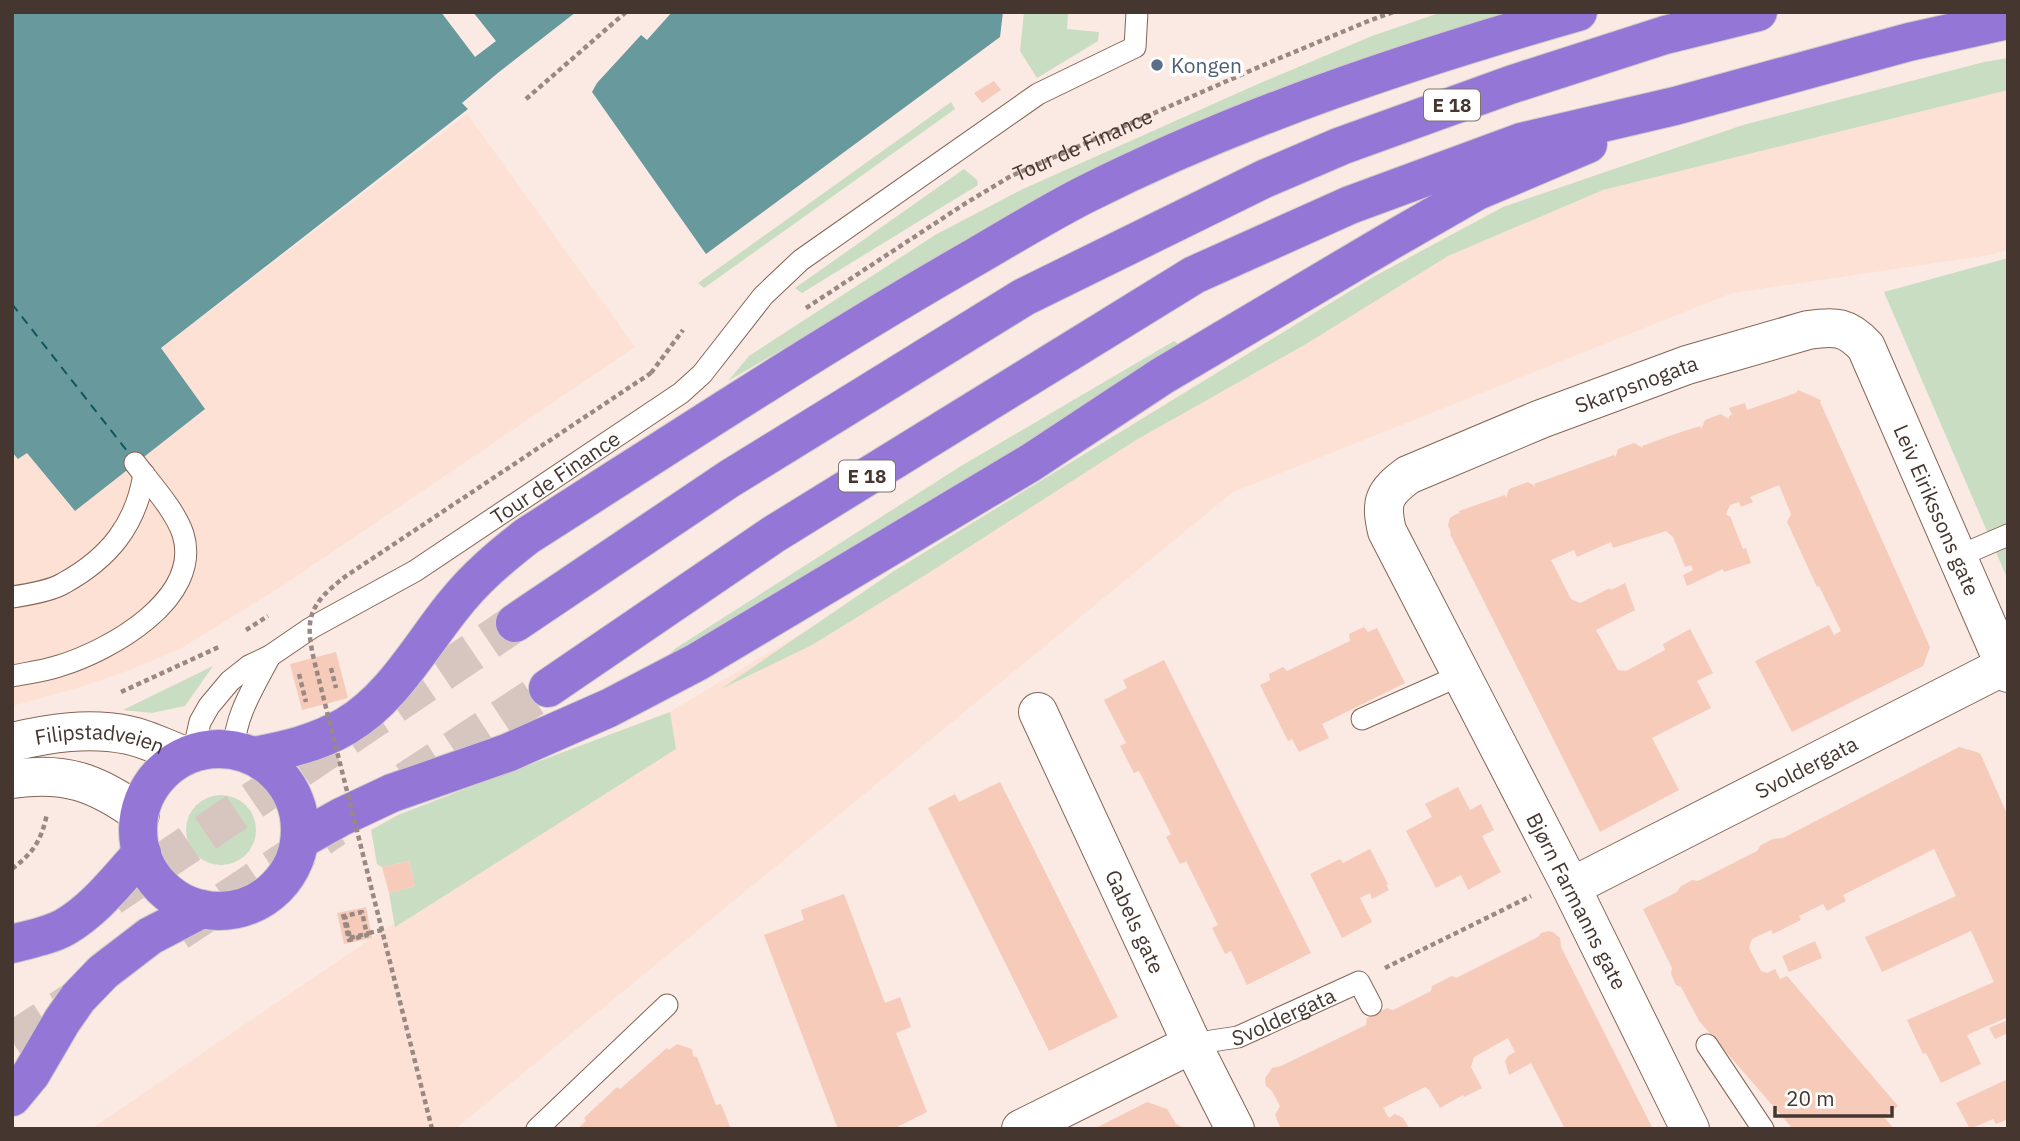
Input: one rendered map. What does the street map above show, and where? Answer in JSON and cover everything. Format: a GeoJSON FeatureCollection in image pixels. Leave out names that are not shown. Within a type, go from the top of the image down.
{"type":"FeatureCollection","features":[{"type":"Feature","properties":{"kind":"highway"},"geometry":{"type":"LineString","coordinates":[[244,753],[311,743],[346,726],[374,705],[396,681],[453,605],[483,571],[527,536],[910,294],[1082,196],[1201,141],[1317,95],[1498,35],[1578,12]]}},
{"type":"Feature","properties":{"kind":"highway","name":"E 18"},"geometry":{"type":"LineString","coordinates":[[515,623],[729,479],[1024,297],[1264,179],[1341,146],[1510,85],[1665,35],[1758,12]]}},
{"type":"Feature","properties":{"kind":"highway","name":"E 18"},"geometry":{"type":"LineString","coordinates":[[548,688],[774,534],[1194,275],[1350,205],[1521,142],[1675,106],[1909,42],[2008,20]]}},
{"type":"Feature","properties":{"kind":"highway"},"geometry":{"type":"LineString","coordinates":[[300,840],[392,793],[507,753],[609,708],[697,662],[1030,463],[1162,376],[1477,191],[1675,106]]}},
{"type":"Feature","properties":{"kind":"highway"},"geometry":{"type":"LineString","coordinates":[[221,749],[244,753],[268,765],[281,777],[297,806],[300,840],[294,862],[282,881],[266,896],[246,906],[224,910],[202,909],[182,901],[164,889],[147,866],[138,834],[140,814],[145,796],[156,780],[169,767],[189,755],[221,749]]}},
{"type":"Feature","properties":{"kind":"highway"},"geometry":{"type":"LineString","coordinates":[[12,944],[44,936],[76,920],[103,896],[142,853]]}},
{"type":"Feature","properties":{"kind":"highway"},"geometry":{"type":"LineString","coordinates":[[12,1097],[31,1074],[78,998],[103,972],[150,936],[202,909]]}},
{"type":"Feature","properties":{"kind":"street","name":"Skarpsnogata"},"geometry":{"type":"LineString","coordinates":[[1408,475],[1541,419],[1687,365],[1808,330],[1827,327],[1844,329],[1855,335],[1866,347]]}},
{"type":"Feature","properties":{"kind":"street","name":"Leiv Eirikssons gate"},"geometry":{"type":"LineString","coordinates":[[1866,347],[2006,670]]}},
{"type":"Feature","properties":{"kind":"street","name":"Bjørn Farmanns gate"},"geometry":{"type":"LineString","coordinates":[[1408,475],[1394,485],[1384,498],[1382,513],[1387,531],[1461,675],[1557,890],[1690,1129]]}},
{"type":"Feature","properties":{"kind":"street","name":"Svoldergata"},"geometry":{"type":"LineString","coordinates":[[1557,890],[2006,670]]}},
{"type":"Feature","properties":{"kind":"street","name":"Gabels gate"},"geometry":{"type":"LineString","coordinates":[[1038,712],[1192,1044],[1235,1129]]}},
{"type":"Feature","properties":{"kind":"street","name":"Filipstadveien"},"geometry":{"type":"LineString","coordinates":[[12,742],[50,734],[105,732],[129,735],[189,755]]}},
{"type":"Feature","properties":{"kind":"street","name":"Filipstadveien"},"geometry":{"type":"LineString","coordinates":[[12,779],[60,777],[80,780],[107,792],[140,814]]}},
{"type":"Feature","properties":{"kind":"street","name":"Svoldergata"},"geometry":{"type":"LineString","coordinates":[[1021,1129],[1192,1044]]}},
{"type":"Feature","properties":{"kind":"lane","name":"Tour de Finance"},"geometry":{"type":"LineString","coordinates":[[189,755],[200,722],[218,693],[250,666],[270,656],[310,628],[415,571],[681,393],[702,374],[773,286],[801,260],[1038,94],[1135,47],[1137,12]]}},
{"type":"Feature","properties":{"kind":"lane"},"geometry":{"type":"LineString","coordinates":[[12,597],[62,585],[92,564],[117,541],[140,496],[140,468],[174,517],[183,535],[185,555],[175,588],[160,607],[134,629],[97,651],[59,667],[12,676]]}},
{"type":"Feature","properties":{"kind":"lane"},"geometry":{"type":"LineString","coordinates":[[1956,557],[2008,535]]}},
{"type":"Feature","properties":{"kind":"lane"},"geometry":{"type":"LineString","coordinates":[[244,753],[234,737],[270,656]]}},
{"type":"Feature","properties":{"kind":"lane"},"geometry":{"type":"LineString","coordinates":[[1362,719],[1461,675]]}},
{"type":"Feature","properties":{"kind":"lane"},"geometry":{"type":"LineString","coordinates":[[1359,982],[1371,1005]]}},
{"type":"Feature","properties":{"kind":"lane","name":"Svoldergata"},"geometry":{"type":"LineString","coordinates":[[1192,1044],[1237,1037],[1359,982]]}},
{"type":"Feature","properties":{"kind":"lane"},"geometry":{"type":"LineString","coordinates":[[537,1129],[667,1004]]}},
{"type":"Feature","properties":{"kind":"lane"},"geometry":{"type":"LineString","coordinates":[[1707,1045],[1763,1129]]}},
{"type":"Feature","properties":{"kind":"path"},"geometry":{"type":"LineString","coordinates":[[526,99],[626,12]]}},
{"type":"Feature","properties":{"kind":"path","name":"Tour de Finance"},"geometry":{"type":"LineString","coordinates":[[803,310],[1011,176],[1268,63],[1393,12]]}},
{"type":"Feature","properties":{"kind":"path"},"geometry":{"type":"LineString","coordinates":[[432,1129],[310,645],[308,626],[313,611],[330,589],[346,576],[651,373],[682,330]]}},
{"type":"Feature","properties":{"kind":"path"},"geometry":{"type":"LineString","coordinates":[[241,634],[272,614]]}},
{"type":"Feature","properties":{"kind":"path"},"geometry":{"type":"LineString","coordinates":[[111,696],[230,640]]}},
{"type":"Feature","properties":{"kind":"path"},"geometry":{"type":"LineString","coordinates":[[331,668],[336,688]]}},
{"type":"Feature","properties":{"kind":"path"},"geometry":{"type":"LineString","coordinates":[[299,674],[305,698]]}},
{"type":"Feature","properties":{"kind":"path"},"geometry":{"type":"LineString","coordinates":[[12,869],[35,848],[41,836],[47,809]]}},
{"type":"Feature","properties":{"kind":"path","name":"Svoldergata"},"geometry":{"type":"LineString","coordinates":[[1359,982],[1530,897],[1557,890]]}},
{"type":"Feature","properties":{"kind":"path"},"geometry":{"type":"LineString","coordinates":[[343,914],[349,940],[368,935],[362,912],[345,916],[350,938],[382,930]]}},
{"type":"Feature","properties":{"kind":"shaded area"},"geometry":{"type":"Polygon","coordinates":[[[2008,90],[2008,250],[1732,293],[1233,492],[455,1129],[91,1129],[394,923],[675,749],[670,712],[1345,308],[1383,296],[1448,256],[1603,190],[2008,90]]]}},
{"type":"Feature","properties":{"kind":"shaded area"},"geometry":{"type":"Polygon","coordinates":[[[467,114],[635,347],[285,584],[180,649],[84,686],[12,706],[12,439],[19,459],[27,453],[74,511],[205,409],[160,349],[467,114]]]}},
{"type":"Feature","properties":{"kind":"green space"},"geometry":{"type":"Polygon","coordinates":[[[1024,12],[1068,12],[1067,29],[1099,32],[1098,41],[1037,78],[1020,51],[1024,12]]]}},
{"type":"Feature","properties":{"kind":"green space"},"geometry":{"type":"Polygon","coordinates":[[[1442,12],[1514,12],[1019,212],[728,381],[749,356],[935,235],[1023,189],[1258,84],[1372,36],[1442,12]]]}},
{"type":"Feature","properties":{"kind":"green space"},"geometry":{"type":"Polygon","coordinates":[[[2008,58],[2008,90],[1603,190],[1448,256],[1306,344],[1136,440],[812,645],[721,689],[894,571],[1373,277],[1503,207],[1743,125],[2008,58]]]}},
{"type":"Feature","properties":{"kind":"green space"},"geometry":{"type":"Polygon","coordinates":[[[951,102],[955,109],[704,288],[698,283],[951,102]]]}},
{"type":"Feature","properties":{"kind":"green space"},"geometry":{"type":"Polygon","coordinates":[[[964,169],[977,180],[978,185],[802,293],[795,288],[964,169]]]}},
{"type":"Feature","properties":{"kind":"green space"},"geometry":{"type":"Polygon","coordinates":[[[2008,258],[2008,580],[1884,292],[2008,258]]]}},
{"type":"Feature","properties":{"kind":"green space"},"geometry":{"type":"Polygon","coordinates":[[[1174,341],[1181,346],[1088,410],[644,678],[676,648],[961,466],[1174,341]]]}},
{"type":"Feature","properties":{"kind":"green space"},"geometry":{"type":"Polygon","coordinates":[[[213,666],[185,706],[152,713],[123,710],[213,666]]]}},
{"type":"Feature","properties":{"kind":"green space"},"geometry":{"type":"Polygon","coordinates":[[[670,712],[676,749],[395,927],[389,893],[415,886],[409,861],[382,867],[377,864],[371,830],[398,815],[670,712]]]}},
{"type":"Feature","properties":{"kind":"green space"},"geometry":{"type":"Polygon","coordinates":[[[221,795],[246,805],[256,830],[246,855],[221,865],[196,855],[186,830],[196,805],[221,795]]]}},
{"type":"Feature","properties":{"kind":"water"},"geometry":{"type":"Polygon","coordinates":[[[12,12],[576,12],[462,103],[468,109],[161,348],[205,409],[75,511],[27,453],[18,459],[12,452],[12,12]]]}},
{"type":"Feature","properties":{"kind":"water"},"geometry":{"type":"Polygon","coordinates":[[[672,12],[1003,12],[1000,37],[706,254],[592,92],[641,35],[647,40],[672,12]]]}},
{"type":"Feature","properties":{"kind":"pier"},"geometry":{"type":"Polygon","coordinates":[[[441,12],[473,12],[496,41],[475,57],[441,12]]]}},
{"type":"Feature","properties":{"kind":"building"},"geometry":{"type":"Polygon","coordinates":[[[994,81],[1001,90],[982,103],[974,93],[994,81]]]}},
{"type":"Feature","properties":{"kind":"building"},"geometry":{"type":"Polygon","coordinates":[[[1798,390],[1821,400],[1930,647],[1923,666],[1792,732],[1755,661],[1829,625],[1834,635],[1841,631],[1787,522],[1791,514],[1779,485],[1750,497],[1753,502],[1741,507],[1739,502],[1730,505],[1726,514],[1730,516],[1751,563],[1724,572],[1723,569],[1687,586],[1683,575],[1693,570],[1691,565],[1685,567],[1673,537],[1666,531],[1613,548],[1611,542],[1577,557],[1574,550],[1551,560],[1571,599],[1580,603],[1625,583],[1635,610],[1596,630],[1618,670],[1626,671],[1665,650],[1663,644],[1690,629],[1713,673],[1697,681],[1711,708],[1652,738],[1679,790],[1600,832],[1450,534],[1450,518],[1460,513],[1459,511],[1505,495],[1506,498],[1509,489],[1528,482],[1536,487],[1534,484],[1614,455],[1615,458],[1618,449],[1634,443],[1643,448],[1642,446],[1672,435],[1700,426],[1701,429],[1705,420],[1721,414],[1729,419],[1732,415],[1729,408],[1745,403],[1747,410],[1798,390]]]}},
{"type":"Feature","properties":{"kind":"building"},"geometry":{"type":"Polygon","coordinates":[[[1364,627],[1368,632],[1377,628],[1405,683],[1322,724],[1329,738],[1299,752],[1292,739],[1288,741],[1260,685],[1270,680],[1269,674],[1283,667],[1287,671],[1350,641],[1349,634],[1364,627]]]}},
{"type":"Feature","properties":{"kind":"building"},"geometry":{"type":"Polygon","coordinates":[[[336,652],[348,698],[302,710],[290,664],[336,652]]]}},
{"type":"Feature","properties":{"kind":"building"},"geometry":{"type":"Polygon","coordinates":[[[1164,660],[1311,953],[1247,985],[1231,951],[1225,954],[1212,928],[1218,925],[1186,861],[1180,864],[1166,837],[1171,834],[1139,771],[1134,773],[1120,746],[1126,743],[1104,700],[1127,688],[1123,680],[1164,660]]]}},
{"type":"Feature","properties":{"kind":"building"},"geometry":{"type":"Polygon","coordinates":[[[1959,747],[1980,753],[2008,816],[2008,1017],[1967,1035],[1981,1064],[1941,1083],[1907,1020],[1994,982],[1971,931],[1882,972],[1865,937],[1956,896],[1934,849],[1843,895],[1846,901],[1827,911],[1823,904],[1799,916],[1801,920],[1773,934],[1771,930],[1752,939],[1749,948],[1761,971],[1767,973],[1775,969],[1780,979],[1787,976],[1898,1106],[1884,1117],[1894,1129],[1793,1129],[1699,1021],[1681,987],[1676,985],[1671,974],[1672,968],[1643,909],[1677,892],[1692,880],[1698,881],[1757,851],[1761,845],[1783,838],[1959,747]]]}},
{"type":"Feature","properties":{"kind":"building"},"geometry":{"type":"Polygon","coordinates":[[[1000,782],[1118,1017],[1049,1051],[928,808],[955,794],[959,802],[1000,782]]]}},
{"type":"Feature","properties":{"kind":"building"},"geometry":{"type":"Polygon","coordinates":[[[1458,787],[1470,810],[1481,804],[1494,830],[1482,836],[1501,872],[1468,890],[1461,875],[1436,888],[1406,831],[1432,817],[1425,804],[1458,787]]]}},
{"type":"Feature","properties":{"kind":"building"},"geometry":{"type":"Polygon","coordinates":[[[1370,849],[1389,890],[1372,899],[1370,893],[1360,898],[1372,922],[1342,938],[1310,874],[1340,859],[1343,863],[1370,849]]]}},
{"type":"Feature","properties":{"kind":"building"},"geometry":{"type":"Polygon","coordinates":[[[409,861],[415,886],[389,893],[382,867],[409,861]]]}},
{"type":"Feature","properties":{"kind":"building"},"geometry":{"type":"Polygon","coordinates":[[[844,894],[885,1003],[900,997],[911,1027],[896,1033],[927,1112],[893,1129],[838,1129],[764,935],[804,920],[801,910],[844,894]]]}},
{"type":"Feature","properties":{"kind":"building"},"geometry":{"type":"Polygon","coordinates":[[[366,907],[372,938],[344,944],[337,913],[366,907]]]}},
{"type":"Feature","properties":{"kind":"building"},"geometry":{"type":"Polygon","coordinates":[[[1548,931],[1560,938],[1561,947],[1653,1129],[1565,1129],[1531,1063],[1509,1075],[1505,1061],[1515,1052],[1508,1038],[1474,1057],[1471,1067],[1482,1088],[1440,1108],[1425,1087],[1383,1108],[1389,1118],[1395,1114],[1403,1118],[1410,1129],[1281,1129],[1275,1115],[1280,1106],[1266,1086],[1265,1078],[1272,1068],[1366,1025],[1367,1018],[1387,1008],[1393,1010],[1431,991],[1432,986],[1452,976],[1456,978],[1548,931]]]}},
{"type":"Feature","properties":{"kind":"building"},"geometry":{"type":"Polygon","coordinates":[[[1815,941],[1822,958],[1789,972],[1782,956],[1815,941]]]}},
{"type":"Feature","properties":{"kind":"building"},"geometry":{"type":"Polygon","coordinates":[[[2008,1020],[2008,1033],[1995,1039],[1989,1028],[2008,1020]]]}},
{"type":"Feature","properties":{"kind":"building"},"geometry":{"type":"Polygon","coordinates":[[[677,1044],[692,1049],[716,1105],[721,1104],[731,1129],[577,1129],[586,1121],[584,1118],[617,1087],[620,1089],[667,1048],[669,1050],[677,1044]]]}},
{"type":"Feature","properties":{"kind":"building"},"geometry":{"type":"Polygon","coordinates":[[[2008,1079],[2008,1119],[1996,1124],[1993,1119],[1970,1129],[1956,1103],[2008,1079]]]}},
{"type":"Feature","properties":{"kind":"building"},"geometry":{"type":"Polygon","coordinates":[[[1147,1102],[1167,1109],[1176,1124],[1186,1129],[1094,1129],[1147,1102]]]}},
{"type":"Feature","properties":{"kind":"ferry route"},"geometry":{"type":"LineString","coordinates":[[12,304],[131,456]]}},
{"type":"Feature","properties":{"kind":"tunnel"},"geometry":{"type":"LineString","coordinates":[[111,897],[515,623]]}},
{"type":"Feature","properties":{"kind":"tunnel"},"geometry":{"type":"LineString","coordinates":[[406,781],[548,688]]}},
{"type":"Feature","properties":{"kind":"tunnel"},"geometry":{"type":"LineString","coordinates":[[178,932],[335,828]]}},
{"type":"Feature","properties":{"kind":"tunnel"},"geometry":{"type":"LineString","coordinates":[[12,1041],[81,996]]}},
{"type":"Feature","properties":{"kind":"place","name":"Kongen"},"geometry":{"type":"Point","coordinates":[1157,65]}}]}
